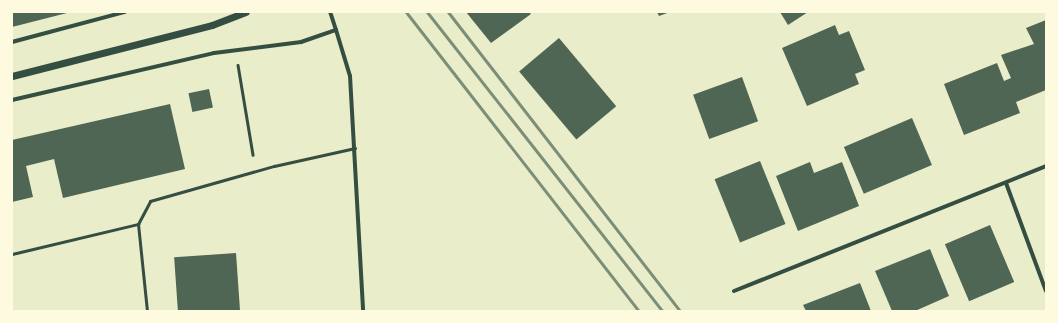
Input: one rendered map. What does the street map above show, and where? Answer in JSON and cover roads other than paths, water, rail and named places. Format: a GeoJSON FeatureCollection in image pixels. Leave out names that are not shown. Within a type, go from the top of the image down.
{"type":"FeatureCollection","features":[{"type":"Feature","properties":{"kind":"street"},"geometry":{"type":"LineString","coordinates":[[12,42],[125,12]]}},
{"type":"Feature","properties":{"kind":"street"},"geometry":{"type":"LineString","coordinates":[[12,76],[212,25],[246,12]]}},
{"type":"Feature","properties":{"kind":"street"},"geometry":{"type":"LineString","coordinates":[[330,12],[350,76],[363,311]]}},
{"type":"Feature","properties":{"kind":"street"},"geometry":{"type":"LineString","coordinates":[[12,100],[100,78],[235,50],[301,42],[336,30]]}},
{"type":"Feature","properties":{"kind":"street"},"geometry":{"type":"LineString","coordinates":[[734,291],[1046,166]]}},
{"type":"Feature","properties":{"kind":"street"},"geometry":{"type":"LineString","coordinates":[[1006,183],[1046,291]]}},
{"type":"Feature","properties":{"kind":"lane"},"geometry":{"type":"LineString","coordinates":[[147,311],[138,224],[150,201],[256,171],[355,148]]}},
{"type":"Feature","properties":{"kind":"lane"},"geometry":{"type":"LineString","coordinates":[[12,254],[138,224]]}},
{"type":"Feature","properties":{"kind":"railway"},"geometry":{"type":"LineString","coordinates":[[406,12],[639,311]]}},
{"type":"Feature","properties":{"kind":"railway"},"geometry":{"type":"LineString","coordinates":[[427,12],[662,311]]}},
{"type":"Feature","properties":{"kind":"railway"},"geometry":{"type":"LineString","coordinates":[[448,12],[680,311]]}}]}
